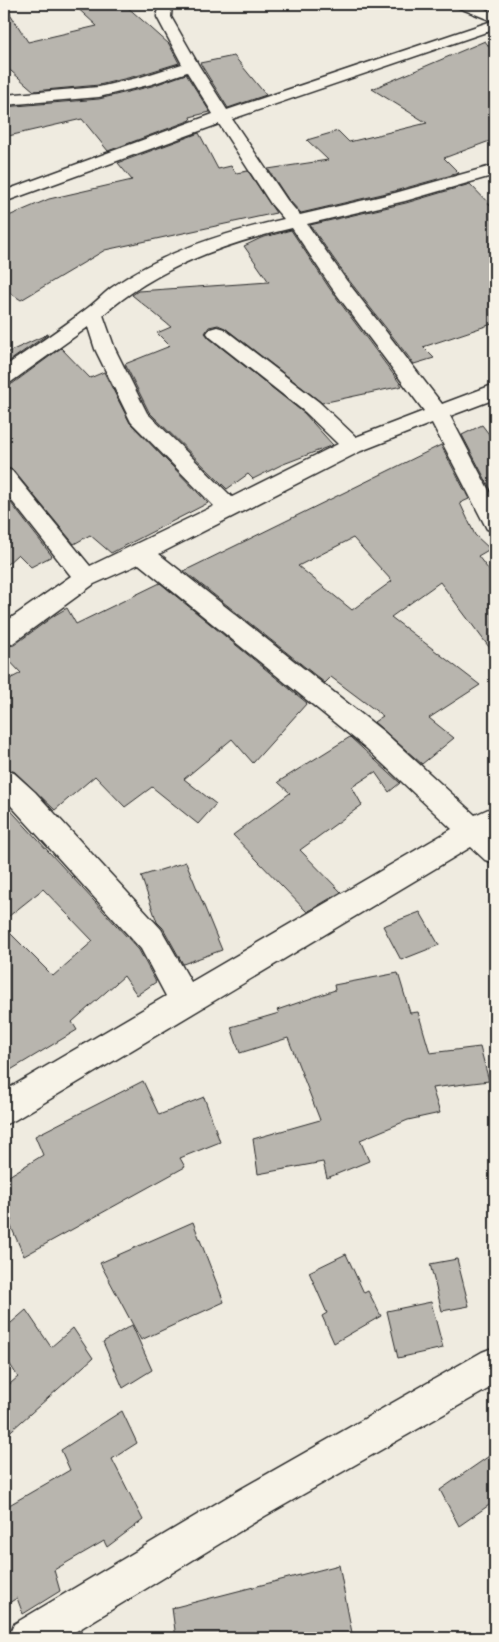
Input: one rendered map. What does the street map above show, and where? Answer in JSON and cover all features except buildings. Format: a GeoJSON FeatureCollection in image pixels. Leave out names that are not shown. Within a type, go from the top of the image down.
{"type":"FeatureCollection","features":[{"type":"Feature","properties":{"kind":"street"},"geometry":{"type":"LineString","coordinates":[[165,4],[164,18],[191,66],[240,144],[280,204],[297,222],[357,308],[437,412],[495,523]]}},
{"type":"Feature","properties":{"kind":"street"},"geometry":{"type":"LineString","coordinates":[[462,4],[495,18]]}},
{"type":"Feature","properties":{"kind":"street"},"geometry":{"type":"LineString","coordinates":[[4,197],[224,116],[495,24]]}},
{"type":"Feature","properties":{"kind":"street"},"geometry":{"type":"LineString","coordinates":[[4,100],[99,92],[146,81],[191,66]]}},
{"type":"Feature","properties":{"kind":"street"},"geometry":{"type":"LineString","coordinates":[[4,377],[92,314],[118,292],[168,263],[216,242],[250,232],[399,197],[495,170]]}},
{"type":"Feature","properties":{"kind":"street"},"geometry":{"type":"LineString","coordinates":[[92,314],[105,349],[138,417],[230,508]]}},
{"type":"Feature","properties":{"kind":"street"},"geometry":{"type":"LineString","coordinates":[[217,333],[312,407],[352,446]]}},
{"type":"Feature","properties":{"kind":"street"},"geometry":{"type":"LineString","coordinates":[[4,636],[86,578],[141,553],[352,446],[495,391]]}},
{"type":"Feature","properties":{"kind":"street"},"geometry":{"type":"LineString","coordinates":[[4,476],[86,578]]}},
{"type":"Feature","properties":{"kind":"street"},"geometry":{"type":"LineString","coordinates":[[141,553],[484,825],[495,851]]}},
{"type":"Feature","properties":{"kind":"street"},"geometry":{"type":"LineString","coordinates":[[4,781],[24,800],[151,939],[186,1002]]}},
{"type":"Feature","properties":{"kind":"street"},"geometry":{"type":"LineString","coordinates":[[4,1108],[484,825]]}},
{"type":"Feature","properties":{"kind":"street"},"geometry":{"type":"LineString","coordinates":[[28,1638],[252,1504],[495,1365]]}}]}
